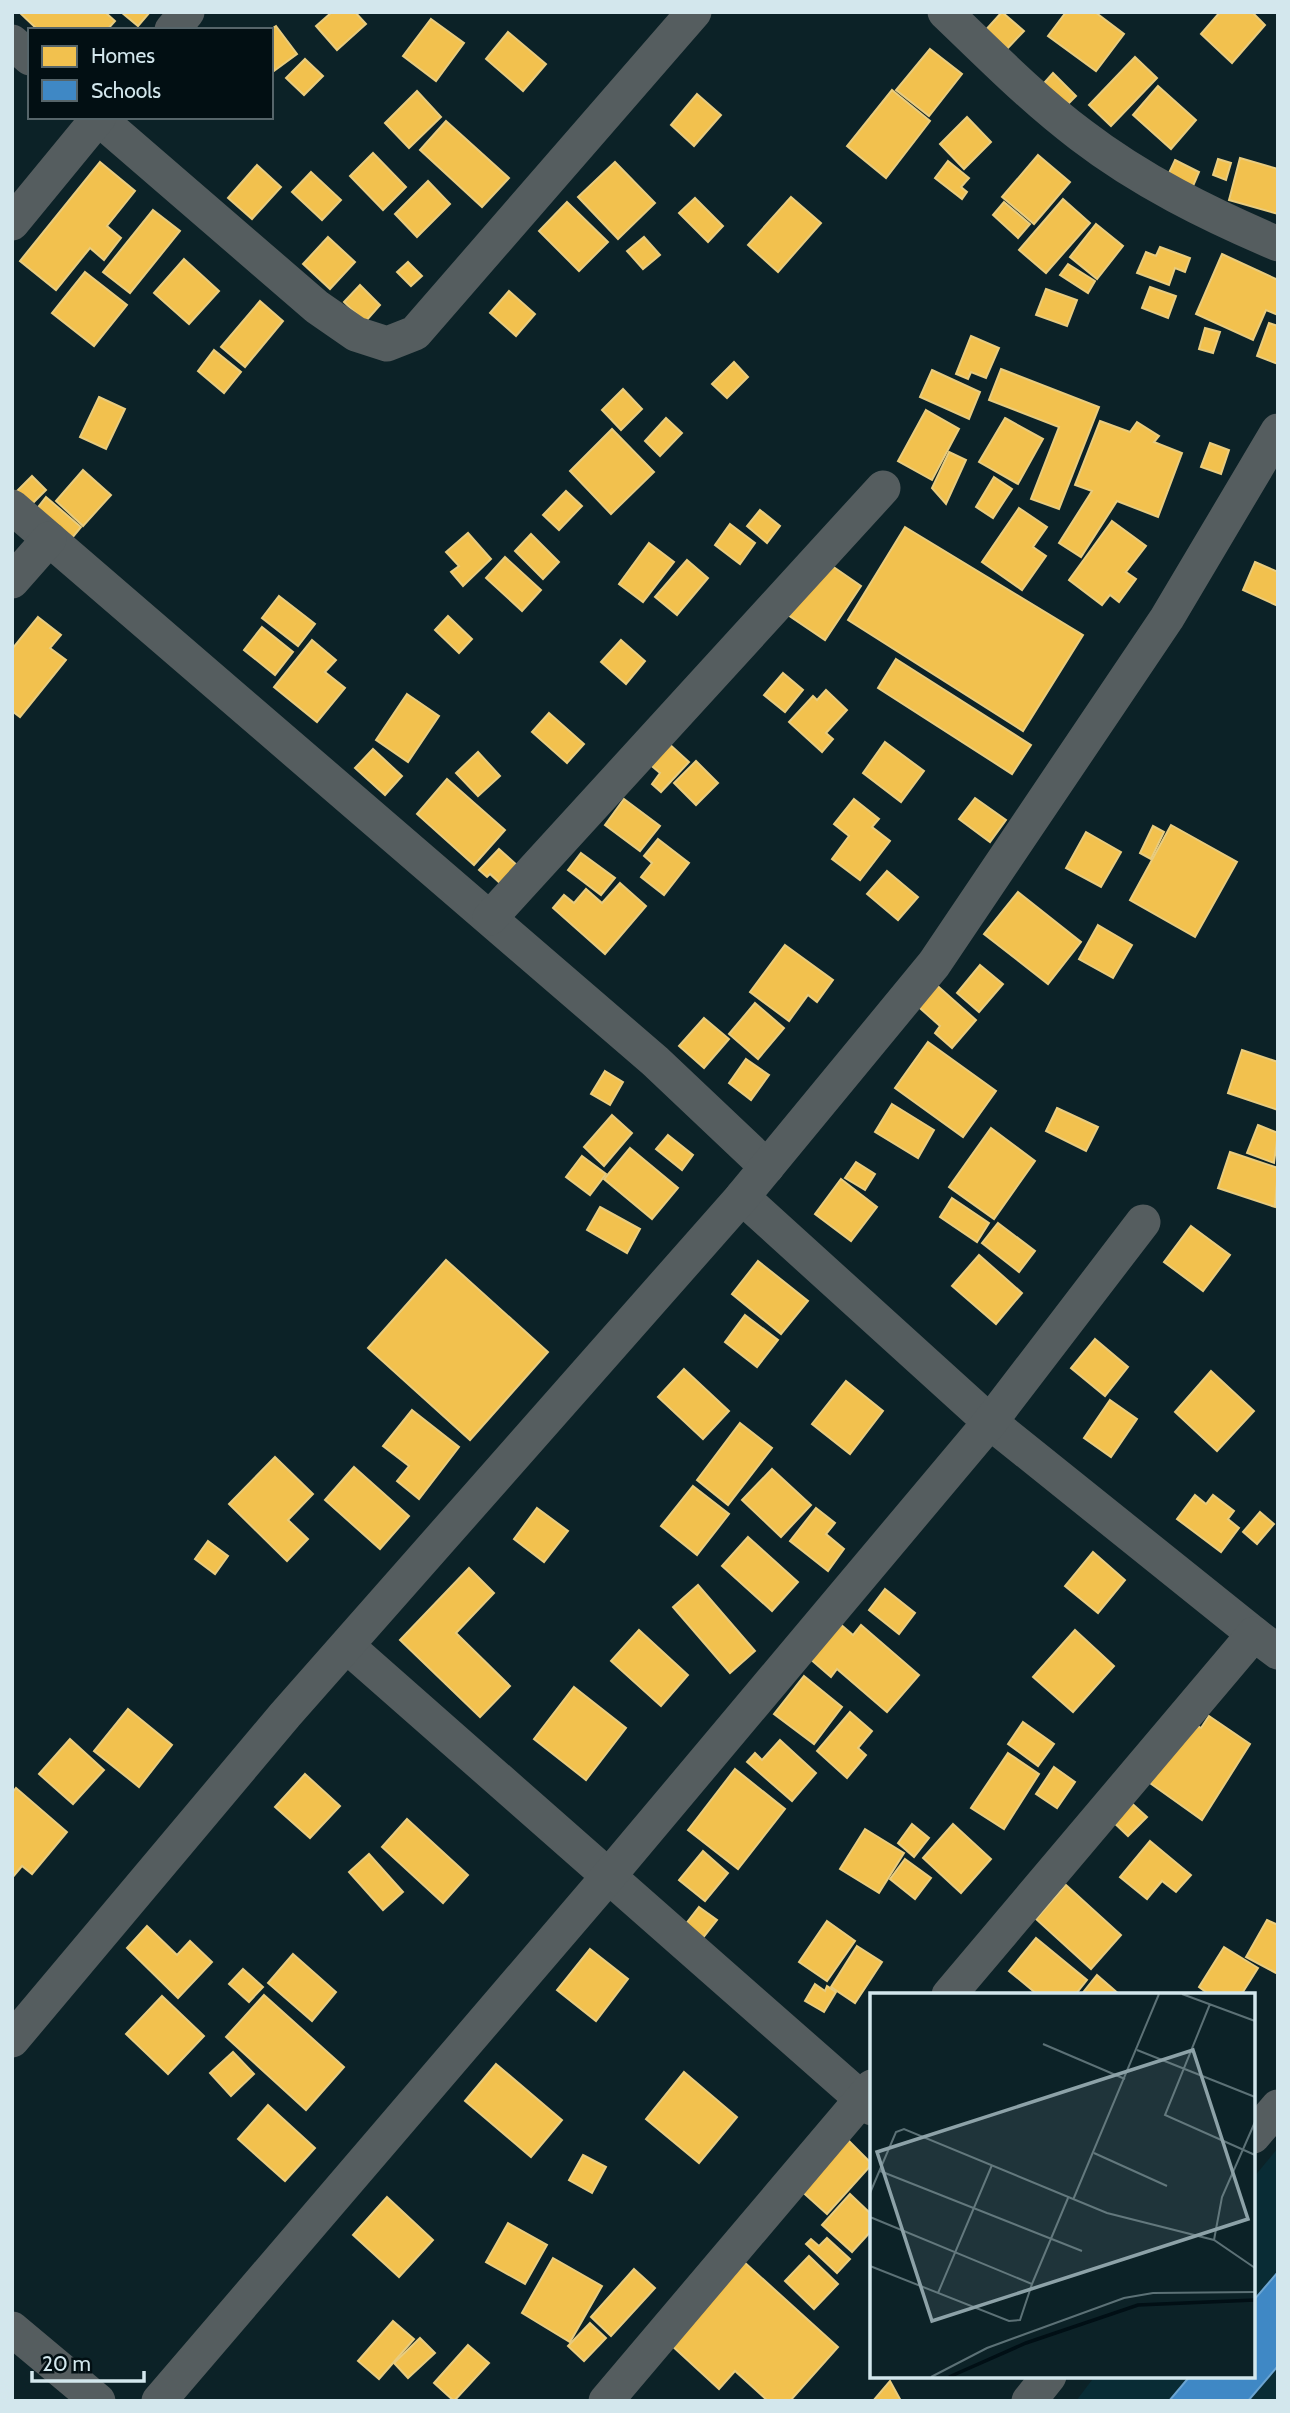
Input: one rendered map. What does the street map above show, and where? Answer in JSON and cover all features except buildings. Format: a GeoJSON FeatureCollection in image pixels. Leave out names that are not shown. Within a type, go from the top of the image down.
{"type":"FeatureCollection","features":[{"type":"Feature","properties":{"kind":"street"},"geometry":{"type":"LineString","coordinates":[[174,28],[187,12]]}},
{"type":"Feature","properties":{"kind":"street"},"geometry":{"type":"LineString","coordinates":[[99,119],[317,307],[356,334],[387,344],[415,333],[694,12]]}},
{"type":"Feature","properties":{"kind":"street"},"geometry":{"type":"LineString","coordinates":[[945,12],[1080,135],[1143,177],[1203,211],[1278,244]]}},
{"type":"Feature","properties":{"kind":"street"},"geometry":{"type":"LineString","coordinates":[[12,42],[28,56]]}},
{"type":"Feature","properties":{"kind":"street"},"geometry":{"type":"LineString","coordinates":[[12,223],[97,119]]}},
{"type":"Feature","properties":{"kind":"street"},"geometry":{"type":"LineString","coordinates":[[12,2040],[285,1715],[742,1197],[934,964],[1167,618],[1278,431]]}},
{"type":"Feature","properties":{"kind":"street"},"geometry":{"type":"LineString","coordinates":[[491,918],[883,488]]}},
{"type":"Feature","properties":{"kind":"street"},"geometry":{"type":"LineString","coordinates":[[12,507],[655,1061],[767,1167]]}},
{"type":"Feature","properties":{"kind":"street"},"geometry":{"type":"LineString","coordinates":[[12,580],[49,539]]}},
{"type":"Feature","properties":{"kind":"street"},"geometry":{"type":"LineString","coordinates":[[742,1197],[989,1422],[1266,1643],[951,1993]]}},
{"type":"Feature","properties":{"kind":"street"},"geometry":{"type":"LineString","coordinates":[[159,2401],[607,1878],[989,1422],[1143,1222]]}},
{"type":"Feature","properties":{"kind":"street"},"geometry":{"type":"LineString","coordinates":[[347,1646],[607,1878],[868,2098],[606,2401]]}},
{"type":"Feature","properties":{"kind":"street"},"geometry":{"type":"LineString","coordinates":[[1255,2134],[1278,2107]]}},
{"type":"Feature","properties":{"kind":"street"},"geometry":{"type":"LineString","coordinates":[[12,2329],[98,2401]]}},
{"type":"Feature","properties":{"kind":"street"},"geometry":{"type":"LineString","coordinates":[[1029,2401],[1047,2378]]}},
{"type":"Feature","properties":{"kind":"shaded area"},"geometry":{"type":"Polygon","coordinates":[[[1278,2148],[1278,2401],[1076,2401],[1093,2378],[1255,2378],[1255,2176],[1278,2148]]]}}]}
